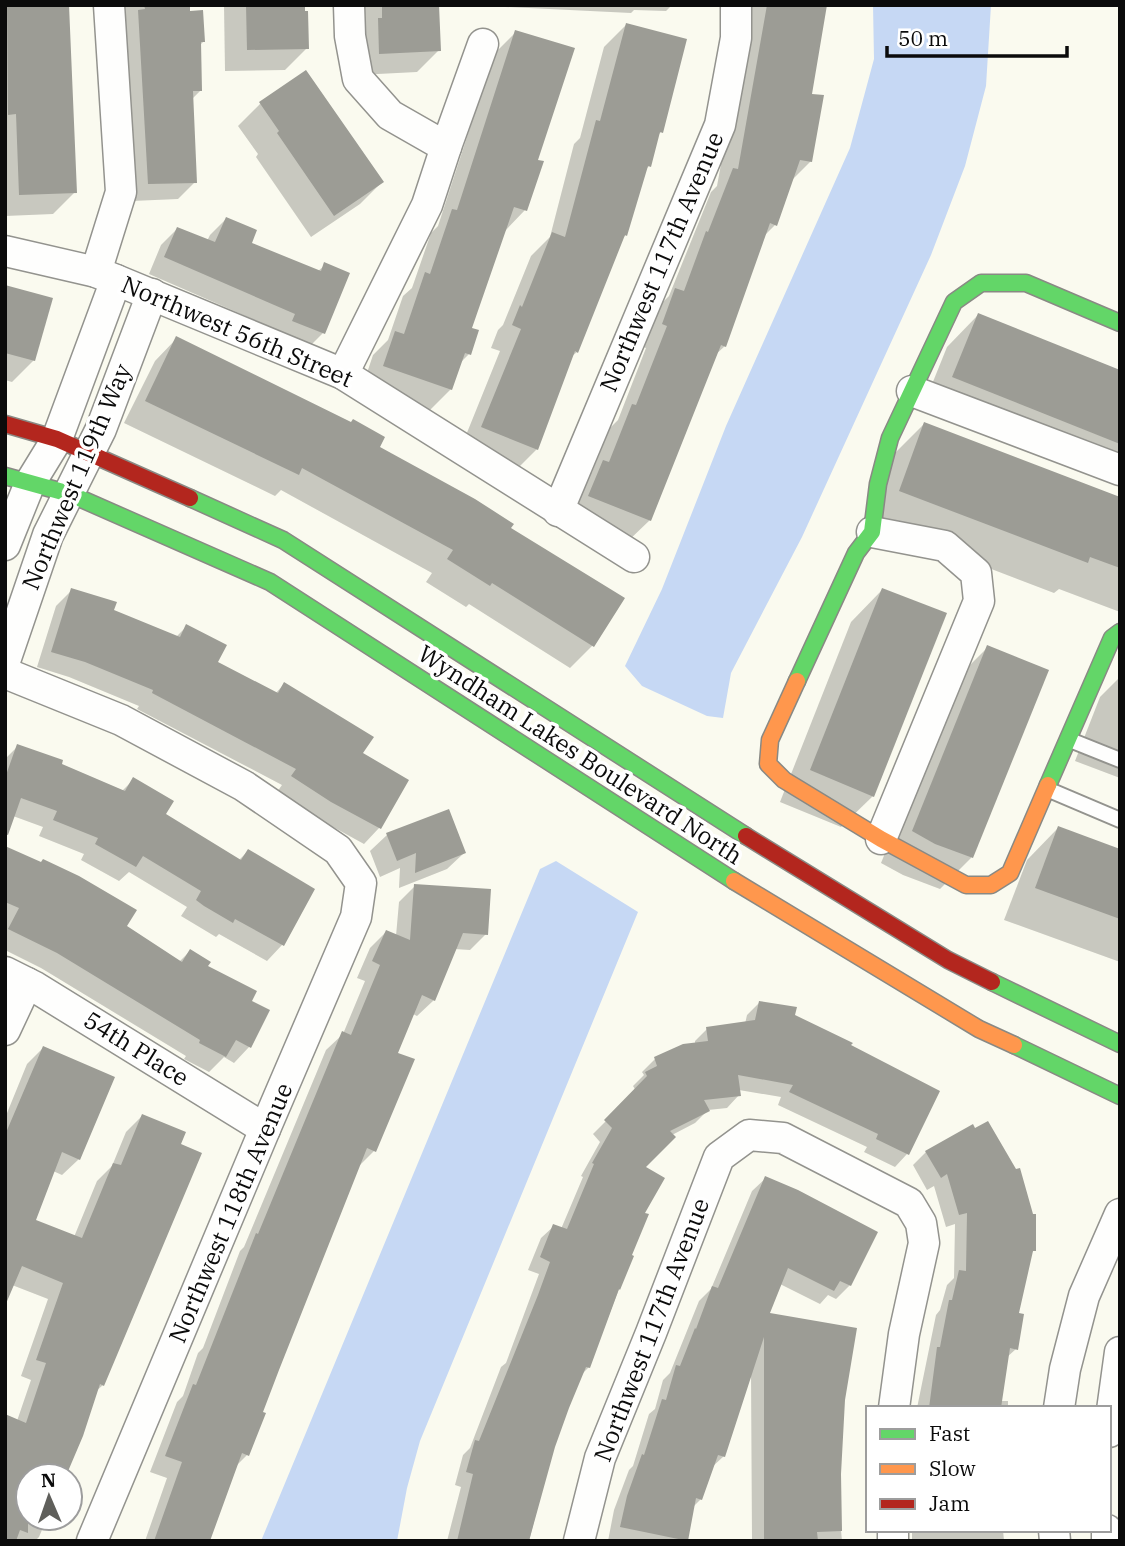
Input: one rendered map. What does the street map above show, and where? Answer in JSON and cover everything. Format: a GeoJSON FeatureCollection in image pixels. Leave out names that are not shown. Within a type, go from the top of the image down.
{"type":"FeatureCollection","features":[{"type":"Feature","properties":{"kind":"street","name":"Northwest 119th Way"},"geometry":{"type":"LineString","coordinates":[[5,660],[13,608],[89,453],[111,347],[106,276],[121,192],[109,5]]}},
{"type":"Feature","properties":{"kind":"street"},"geometry":{"type":"LineString","coordinates":[[349,5],[350,36],[358,79],[390,115],[446,146]]}},
{"type":"Feature","properties":{"kind":"street","name":"Northwest 117th Avenue"},"geometry":{"type":"LineString","coordinates":[[558,511],[720,125],[736,38],[736,5]]}},
{"type":"Feature","properties":{"kind":"street"},"geometry":{"type":"LineString","coordinates":[[343,374],[427,205],[483,44]]}},
{"type":"Feature","properties":{"kind":"street","name":"Northwest 56th Street"},"geometry":{"type":"LineString","coordinates":[[5,251],[106,276],[343,374],[634,557]]}},
{"type":"Feature","properties":{"kind":"street"},"geometry":{"type":"LineString","coordinates":[[1120,323],[1026,283],[981,283],[954,302],[890,438],[878,484],[872,532],[856,553],[770,740],[768,764],[784,780],[881,839],[966,885],[991,885],[1010,873],[1112,638],[1120,632]]}},
{"type":"Feature","properties":{"kind":"street","name":"Northwest 119th Way"},"geometry":{"type":"LineString","coordinates":[[5,545],[18,480],[57,439],[111,347],[152,294]]}},
{"type":"Feature","properties":{"kind":"street"},"geometry":{"type":"LineString","coordinates":[[912,391],[1120,470]]}},
{"type":"Feature","properties":{"kind":"street","name":"Wyndham Lakes Boulevard North"},"geometry":{"type":"LineString","coordinates":[[5,424],[57,439],[283,540],[730,826],[948,960],[1120,1044]]}},
{"type":"Feature","properties":{"kind":"street","name":"Wyndham Lakes Boulevard North"},"geometry":{"type":"LineString","coordinates":[[18,480],[70,494],[270,582],[741,886],[979,1029],[1120,1096]]}},
{"type":"Feature","properties":{"kind":"street"},"geometry":{"type":"LineString","coordinates":[[872,532],[945,545],[976,573],[979,601],[881,839]]}},
{"type":"Feature","properties":{"kind":"street","name":"Northwest 118th Avenue"},"geometry":{"type":"LineString","coordinates":[[5,673],[121,720],[244,786],[338,850],[361,883],[356,917],[92,1541]]}},
{"type":"Feature","properties":{"kind":"street"},"geometry":{"type":"LineString","coordinates":[[5,1030],[16,978]]}},
{"type":"Feature","properties":{"kind":"street","name":"54th Place"},"geometry":{"type":"LineString","coordinates":[[16,978],[265,1129]]}},
{"type":"Feature","properties":{"kind":"street","name":"Northwest 117th Avenue"},"geometry":{"type":"LineString","coordinates":[[579,1541],[600,1458],[719,1157],[749,1135],[783,1138],[909,1203],[921,1223],[924,1243],[904,1334],[894,1406]]}},
{"type":"Feature","properties":{"kind":"street"},"geometry":{"type":"LineString","coordinates":[[1059,1406],[1065,1369],[1084,1296],[1120,1214]]}},
{"type":"Feature","properties":{"kind":"street"},"geometry":{"type":"LineString","coordinates":[[1113,1420],[1120,1352]]}},
{"type":"Feature","properties":{"kind":"lane"},"geometry":{"type":"LineString","coordinates":[[1069,739],[1120,760]]}},
{"type":"Feature","properties":{"kind":"lane"},"geometry":{"type":"LineString","coordinates":[[1047,789],[1120,820]]}},
{"type":"Feature","properties":{"kind":"water"},"geometry":{"type":"Polygon","coordinates":[[[873,5],[991,5],[986,86],[965,166],[931,255],[802,537],[731,673],[723,718],[707,716],[642,686],[625,666],[662,589],[726,426],[850,148],[874,59],[873,5]]]}},
{"type":"Feature","properties":{"kind":"water"},"geometry":{"type":"Polygon","coordinates":[[[556,861],[638,912],[420,1441],[407,1488],[397,1541],[261,1541],[540,869],[556,861]]]}},
{"type":"Feature","properties":{"kind":"building"},"geometry":{"type":"Polygon","coordinates":[[[7,5],[69,5],[77,193],[19,195],[16,114],[8,115],[7,5]]]}},
{"type":"Feature","properties":{"kind":"building"},"geometry":{"type":"Polygon","coordinates":[[[144,5],[190,5],[190,11],[203,10],[205,42],[201,42],[202,91],[193,91],[197,183],[148,184],[138,10],[145,9],[144,5]]]}},
{"type":"Feature","properties":{"kind":"building"},"geometry":{"type":"Polygon","coordinates":[[[246,5],[305,5],[305,11],[308,11],[309,49],[247,50],[246,5]]]}},
{"type":"Feature","properties":{"kind":"building"},"geometry":{"type":"Polygon","coordinates":[[[382,5],[439,5],[441,51],[379,54],[378,18],[382,18],[382,5]]]}},
{"type":"Feature","properties":{"kind":"building"},"geometry":{"type":"Polygon","coordinates":[[[767,5],[827,5],[812,94],[824,95],[812,162],[800,160],[777,226],[770,223],[726,347],[721,345],[651,521],[588,496],[603,460],[609,462],[632,404],[636,405],[667,326],[662,324],[675,288],[684,291],[733,168],[738,169],[767,5]]]}},
{"type":"Feature","properties":{"kind":"building"},"geometry":{"type":"Polygon","coordinates":[[[626,23],[687,39],[663,133],[660,132],[651,167],[648,166],[627,236],[625,235],[578,353],[575,351],[538,450],[481,427],[521,329],[512,325],[552,232],[565,237],[596,120],[600,121],[626,23]]]}},
{"type":"Feature","properties":{"kind":"building"},"geometry":{"type":"Polygon","coordinates":[[[515,30],[575,48],[538,160],[544,161],[527,211],[514,207],[472,328],[479,330],[471,355],[465,353],[452,390],[383,366],[395,331],[404,334],[425,272],[430,274],[452,209],[457,210],[515,30]]]}},
{"type":"Feature","properties":{"kind":"building"},"geometry":{"type":"Polygon","coordinates":[[[306,70],[384,182],[334,216],[259,102],[306,70]]]}},
{"type":"Feature","properties":{"kind":"building"},"geometry":{"type":"Polygon","coordinates":[[[226,217],[257,230],[252,243],[321,271],[324,262],[350,273],[325,334],[292,321],[295,314],[164,257],[177,227],[215,242],[226,217]]]}},
{"type":"Feature","properties":{"kind":"building"},"geometry":{"type":"Polygon","coordinates":[[[5,285],[53,298],[35,361],[5,353],[5,285]]]}},
{"type":"Feature","properties":{"kind":"building"},"geometry":{"type":"Polygon","coordinates":[[[978,313],[1120,370],[1120,444],[952,377],[978,313]]]}},
{"type":"Feature","properties":{"kind":"building"},"geometry":{"type":"Polygon","coordinates":[[[176,336],[351,422],[353,419],[385,437],[380,447],[475,499],[514,524],[511,528],[625,598],[594,647],[492,583],[490,586],[447,559],[453,550],[302,468],[299,475],[145,401],[176,336]]]}},
{"type":"Feature","properties":{"kind":"building"},"geometry":{"type":"Polygon","coordinates":[[[924,422],[1120,497],[1120,568],[1090,557],[1088,563],[899,491],[924,422]]]}},
{"type":"Feature","properties":{"kind":"building"},"geometry":{"type":"Polygon","coordinates":[[[71,588],[117,602],[114,610],[180,637],[186,624],[227,645],[218,662],[278,693],[284,682],[374,737],[363,753],[409,780],[381,829],[331,802],[291,776],[296,769],[152,693],[153,690],[85,662],[51,652],[71,588]]]}},
{"type":"Feature","properties":{"kind":"building"},"geometry":{"type":"Polygon","coordinates":[[[882,588],[947,613],[874,797],[810,770],[882,588]]]}},
{"type":"Feature","properties":{"kind":"building"},"geometry":{"type":"Polygon","coordinates":[[[987,645],[1049,670],[973,858],[935,844],[912,831],[987,645]]]}},
{"type":"Feature","properties":{"kind":"building"},"geometry":{"type":"Polygon","coordinates":[[[17,744],[63,760],[62,764],[125,791],[133,777],[174,801],[166,814],[241,860],[248,849],[315,889],[284,946],[235,919],[233,923],[204,906],[196,900],[201,891],[143,856],[136,867],[95,844],[98,838],[53,820],[57,811],[21,798],[8,835],[5,834],[5,778],[17,744]]]}},
{"type":"Feature","properties":{"kind":"building"},"geometry":{"type":"Polygon","coordinates":[[[449,809],[466,853],[415,873],[416,853],[397,861],[386,833],[449,809]]]}},
{"type":"Feature","properties":{"kind":"building"},"geometry":{"type":"Polygon","coordinates":[[[1058,826],[1120,849],[1120,919],[1035,888],[1058,826]]]}},
{"type":"Feature","properties":{"kind":"building"},"geometry":{"type":"Polygon","coordinates":[[[5,846],[41,862],[43,859],[79,876],[137,910],[127,926],[182,962],[190,949],[211,962],[208,966],[257,991],[252,1001],[270,1010],[251,1048],[236,1040],[226,1057],[199,1043],[200,1040],[57,953],[8,929],[19,908],[5,902],[5,846]]]}},
{"type":"Feature","properties":{"kind":"building"},"geometry":{"type":"Polygon","coordinates":[[[414,884],[491,889],[488,935],[463,933],[435,1001],[422,995],[398,1053],[415,1059],[376,1152],[367,1148],[279,1370],[249,1456],[242,1453],[210,1541],[154,1541],[182,1462],[165,1456],[193,1384],[196,1385],[256,1233],[258,1234],[342,1031],[351,1035],[380,965],[372,961],[386,930],[410,940],[414,884]]]}},
{"type":"Feature","properties":{"kind":"building"},"geometry":{"type":"Polygon","coordinates":[[[759,1001],[797,1007],[795,1015],[853,1043],[851,1045],[940,1091],[909,1155],[876,1139],[878,1134],[789,1092],[793,1085],[738,1075],[741,1096],[704,1100],[710,1111],[670,1131],[676,1137],[646,1167],[665,1178],[645,1213],[649,1214],[632,1255],[634,1256],[590,1368],[586,1367],[569,1408],[555,1447],[529,1541],[457,1541],[473,1474],[466,1472],[475,1440],[479,1441],[550,1262],[540,1257],[553,1224],[567,1229],[594,1164],[592,1163],[612,1128],[604,1120],[647,1076],[645,1072],[657,1066],[654,1057],[683,1044],[708,1041],[706,1027],[755,1020],[759,1001]]]}},
{"type":"Feature","properties":{"kind":"building"},"geometry":{"type":"Polygon","coordinates":[[[43,1046],[115,1077],[80,1160],[62,1152],[36,1220],[82,1238],[113,1163],[121,1165],[142,1114],[186,1132],[181,1144],[202,1153],[104,1386],[100,1384],[72,1462],[14,1462],[14,1532],[19,1532],[16,1541],[5,1541],[5,1414],[26,1423],[46,1363],[36,1360],[63,1283],[22,1266],[5,1306],[5,1135],[43,1046]]]}},
{"type":"Feature","properties":{"kind":"building"},"geometry":{"type":"Polygon","coordinates":[[[988,1121],[1016,1169],[1020,1168],[1033,1214],[1036,1214],[1036,1251],[1033,1251],[1019,1313],[1024,1314],[1018,1350],[1010,1348],[1001,1406],[929,1406],[937,1347],[940,1347],[949,1300],[952,1300],[959,1270],[966,1271],[967,1213],[959,1215],[947,1174],[941,1178],[925,1151],[973,1124],[975,1128],[988,1121]]]}},
{"type":"Feature","properties":{"kind":"building"},"geometry":{"type":"Polygon","coordinates":[[[765,1176],[798,1190],[878,1232],[851,1286],[840,1281],[834,1291],[788,1268],[770,1313],[857,1328],[845,1400],[841,1474],[842,1531],[817,1532],[818,1541],[764,1541],[764,1337],[725,1457],[718,1455],[702,1500],[696,1498],[688,1541],[620,1527],[627,1496],[662,1399],[666,1400],[676,1365],[680,1366],[712,1286],[718,1288],[765,1176]]]}},
{"type":"Feature","properties":{"kind":"traffic: fast"},"geometry":{"type":"LineString","coordinates":[[797,681],[856,553],[872,532],[878,484],[890,438],[954,302],[981,283],[1026,283],[1120,323]]}},
{"type":"Feature","properties":{"kind":"traffic: fast"},"geometry":{"type":"LineString","coordinates":[[5,476],[70,494],[270,582],[734,881]]}},
{"type":"Feature","properties":{"kind":"traffic: fast"},"geometry":{"type":"LineString","coordinates":[[190,498],[283,540],[746,836]]}},
{"type":"Feature","properties":{"kind":"traffic: fast"},"geometry":{"type":"LineString","coordinates":[[1048,785],[1112,638],[1120,632]]}},
{"type":"Feature","properties":{"kind":"traffic: fast"},"geometry":{"type":"LineString","coordinates":[[992,982],[1120,1044]]}},
{"type":"Feature","properties":{"kind":"traffic: fast"},"geometry":{"type":"LineString","coordinates":[[1014,1045],[1120,1096]]}},
{"type":"Feature","properties":{"kind":"traffic: slow"},"geometry":{"type":"LineString","coordinates":[[797,681],[770,740],[768,764],[784,780],[881,839],[966,885],[991,885],[1010,873],[1048,785]]}},
{"type":"Feature","properties":{"kind":"traffic: slow"},"geometry":{"type":"LineString","coordinates":[[734,881],[979,1029],[1014,1045]]}},
{"type":"Feature","properties":{"kind":"traffic: jam"},"geometry":{"type":"LineString","coordinates":[[5,424],[57,439],[190,498]]}},
{"type":"Feature","properties":{"kind":"traffic: jam"},"geometry":{"type":"LineString","coordinates":[[746,836],[948,960],[992,982]]}}]}
